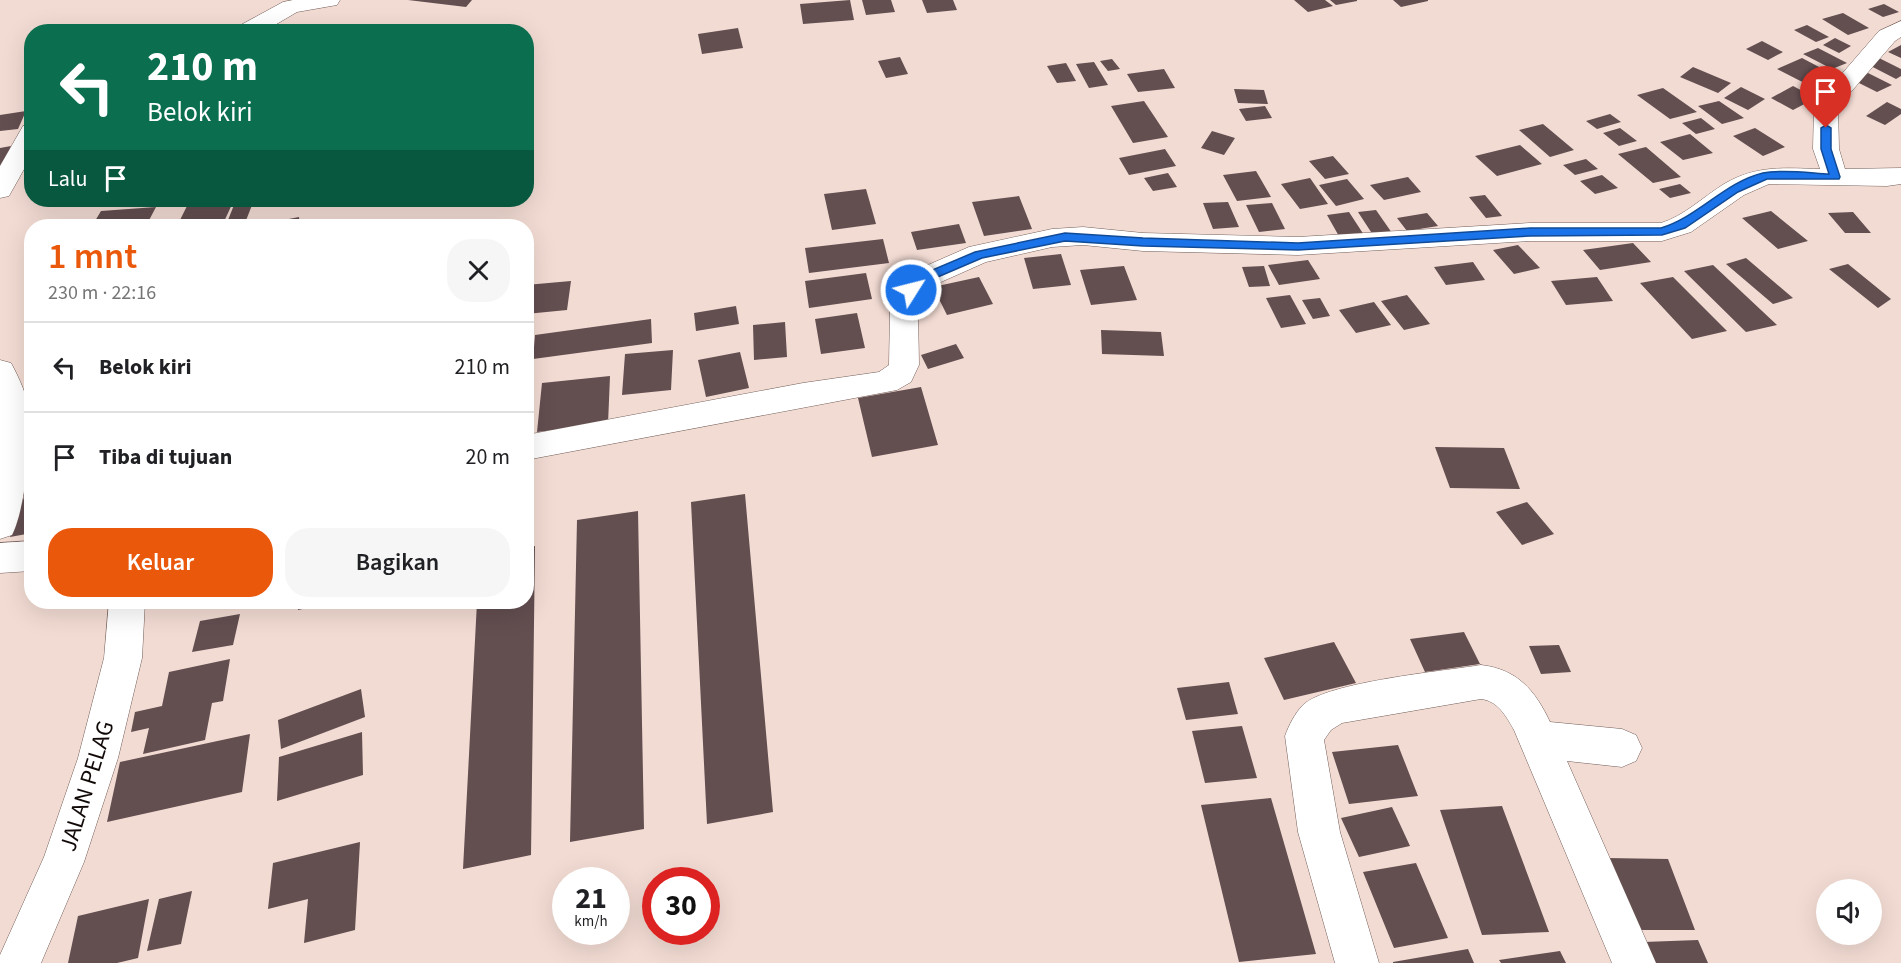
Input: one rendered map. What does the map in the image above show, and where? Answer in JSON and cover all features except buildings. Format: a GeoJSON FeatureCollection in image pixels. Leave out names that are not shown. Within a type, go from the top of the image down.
{"type":"FeatureCollection","features":[{"type":"Feature","properties":{"kind":"street"},"geometry":{"type":"LineString","coordinates":[[260,24],[291,7],[329,0]]}},
{"type":"Feature","properties":{"kind":"street"},"geometry":{"type":"LineString","coordinates":[[1835,177],[1826,149],[1826,106],[1887,36],[1901,28]]}},
{"type":"Feature","properties":{"kind":"street"},"geometry":{"type":"LineString","coordinates":[[0,190],[24,149]]}},
{"type":"Feature","properties":{"kind":"street"},"geometry":{"type":"LineString","coordinates":[[534,446],[792,397],[886,382],[900,374],[904,365],[904,310],[915,285],[932,274],[979,254],[1041,240],[1083,236],[1143,242],[1298,246],[1530,232],[1662,232],[1681,226],[1735,189],[1765,176],[1901,176]]}},
{"type":"Feature","properties":{"kind":"street"},"geometry":{"type":"LineString","coordinates":[[0,371],[14,414],[14,423],[9,477],[0,525]]}},
{"type":"Feature","properties":{"kind":"street"},"geometry":{"type":"LineString","coordinates":[[0,558],[24,556]]}},
{"type":"Feature","properties":{"kind":"street","name":"JALAN PELAG"},"geometry":{"type":"LineString","coordinates":[[20,963],[63,861],[98,758],[123,657],[126,609]]}},
{"type":"Feature","properties":{"kind":"street"},"geometry":{"type":"LineString","coordinates":[[1357,963],[1319,832],[1304,736],[1317,717],[1335,706],[1481,682],[1495,682],[1514,695],[1530,719],[1634,963]]}},
{"type":"Feature","properties":{"kind":"street"},"geometry":{"type":"LineString","coordinates":[[1538,739],[1622,748]]}},
{"type":"Feature","properties":{"kind":"route"},"geometry":{"type":"LineString","coordinates":[[911,290],[922,279],[979,254],[1052,238],[1083,236],[1143,242],[1298,246],[1530,232],[1662,232],[1681,226],[1735,189],[1765,176],[1835,177],[1826,149],[1826,128]]}}]}
